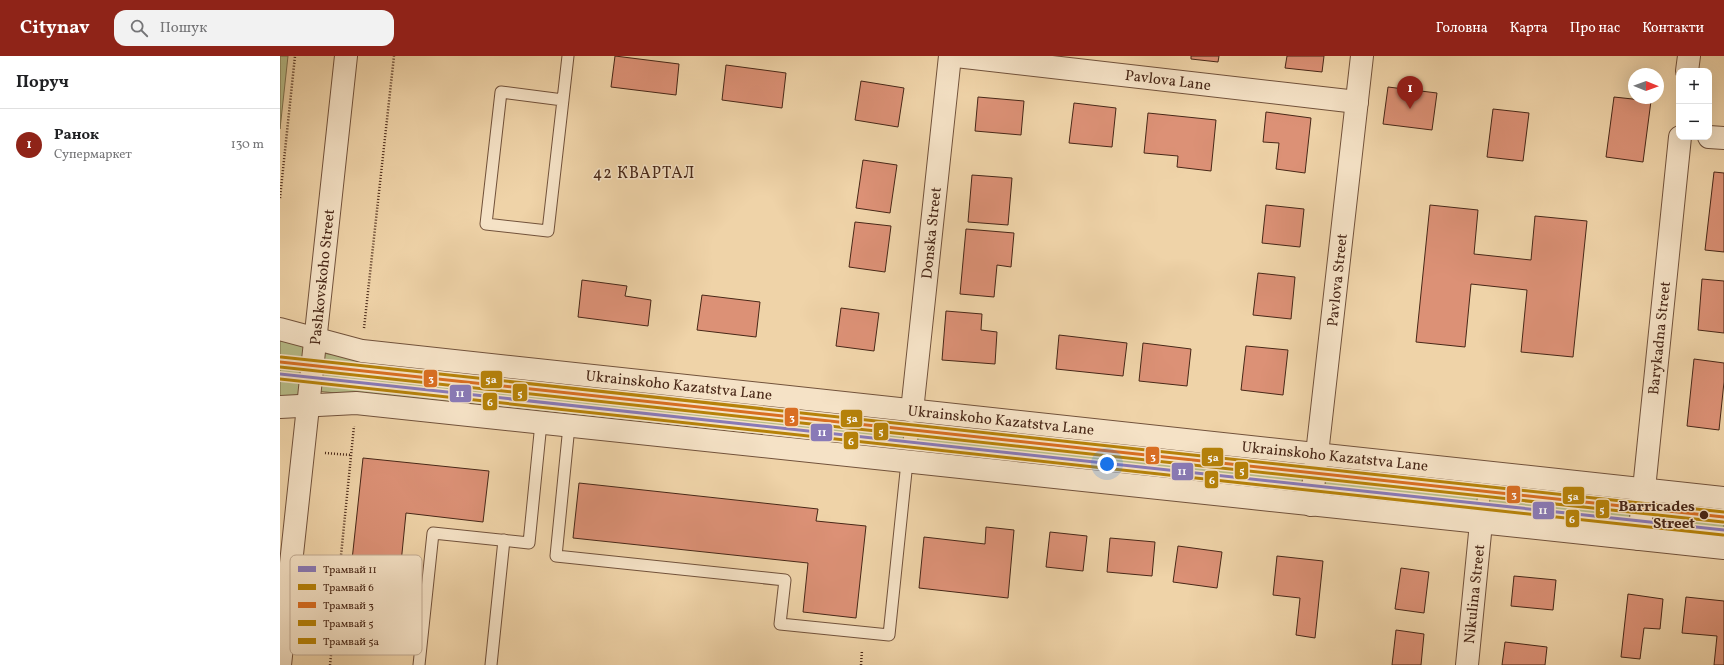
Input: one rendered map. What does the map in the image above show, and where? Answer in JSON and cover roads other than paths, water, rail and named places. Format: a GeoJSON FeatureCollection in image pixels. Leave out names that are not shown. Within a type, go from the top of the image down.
{"type":"FeatureCollection","features":[{"type":"Feature","properties":{"kind":"street","name":"Pashkovskoho Street"},"geometry":{"type":"LineString","coordinates":[[292,555],[346,56]]}},
{"type":"Feature","properties":{"kind":"street","name":"Donska Street"},"geometry":{"type":"LineString","coordinates":[[912,410],[950,56]]}},
{"type":"Feature","properties":{"kind":"street","name":"Pavlova Lane"},"geometry":{"type":"LineString","coordinates":[[956,56],[1357,102]]}},
{"type":"Feature","properties":{"kind":"street","name":"Pavlova Street"},"geometry":{"type":"LineString","coordinates":[[1311,505],[1362,56]]}},
{"type":"Feature","properties":{"kind":"street"},"geometry":{"type":"LineString","coordinates":[[1687,68],[1689,56]]}},
{"type":"Feature","properties":{"kind":"street"},"geometry":{"type":"LineString","coordinates":[[1712,137],[1724,138]]}},
{"type":"Feature","properties":{"kind":"street","name":"Barykadna Street"},"geometry":{"type":"LineString","coordinates":[[1638,539],[1680,140]]}},
{"type":"Feature","properties":{"kind":"street","name":"Ukrainskoho Kazatstva Lane"},"geometry":{"type":"LineString","coordinates":[[280,329],[362,351],[1724,498]]}},
{"type":"Feature","properties":{"kind":"street"},"geometry":{"type":"LineString","coordinates":[[280,407],[356,403],[1724,548]]}},
{"type":"Feature","properties":{"kind":"street","name":"Nikulina Street"},"geometry":{"type":"LineString","coordinates":[[1467,665],[1481,523]]}},
{"type":"Feature","properties":{"kind":"street","name":"Pashkovskoho Street"},"geometry":{"type":"LineString","coordinates":[[280,665],[290,572]]}},
{"type":"Feature","properties":{"kind":"lane"},"geometry":{"type":"LineString","coordinates":[[563,100],[501,92],[486,224],[548,231],[563,100],[568,56]]}},
{"type":"Feature","properties":{"kind":"lane"},"geometry":{"type":"LineString","coordinates":[[422,637],[433,533],[529,543],[541,423]]}},
{"type":"Feature","properties":{"kind":"lane"},"geometry":{"type":"LineString","coordinates":[[569,426],[556,556],[785,580],[780,624],[883,635],[889,635],[907,462]]}},
{"type":"Feature","properties":{"kind":"lane"},"geometry":{"type":"LineString","coordinates":[[491,665],[504,540]]}},
{"type":"Feature","properties":{"kind":"lane"},"geometry":{"type":"LineString","coordinates":[[419,665],[420,655]]}},
{"type":"Feature","properties":{"kind":"tram line","name":"5а"},"geometry":{"type":"LineString","coordinates":[[281,357],[1724,512]]}},
{"type":"Feature","properties":{"kind":"tram line","name":"3"},"geometry":{"type":"LineString","coordinates":[[280,362],[1724,517]]}},
{"type":"Feature","properties":{"kind":"tram line","name":"5"},"geometry":{"type":"LineString","coordinates":[[280,367],[1723,522]]}},
{"type":"Feature","properties":{"kind":"tram line","name":"11"},"geometry":{"type":"LineString","coordinates":[[280,374],[1724,530]]}},
{"type":"Feature","properties":{"kind":"tram line","name":"6"},"geometry":{"type":"LineString","coordinates":[[280,379],[1723,535]]}},
{"type":"Feature","properties":{"kind":"place","name":"Ранок"},"geometry":{"type":"Point","coordinates":[1410,109]}},
{"type":"Feature","properties":{"kind":"place","name":"Barricades Street"},"geometry":{"type":"Point","coordinates":[1704,515]}},
{"type":"Feature","properties":{"kind":"district","name":"42 КВАРТАЛ"},"geometry":{"type":"Point","coordinates":[644,172]}}]}
